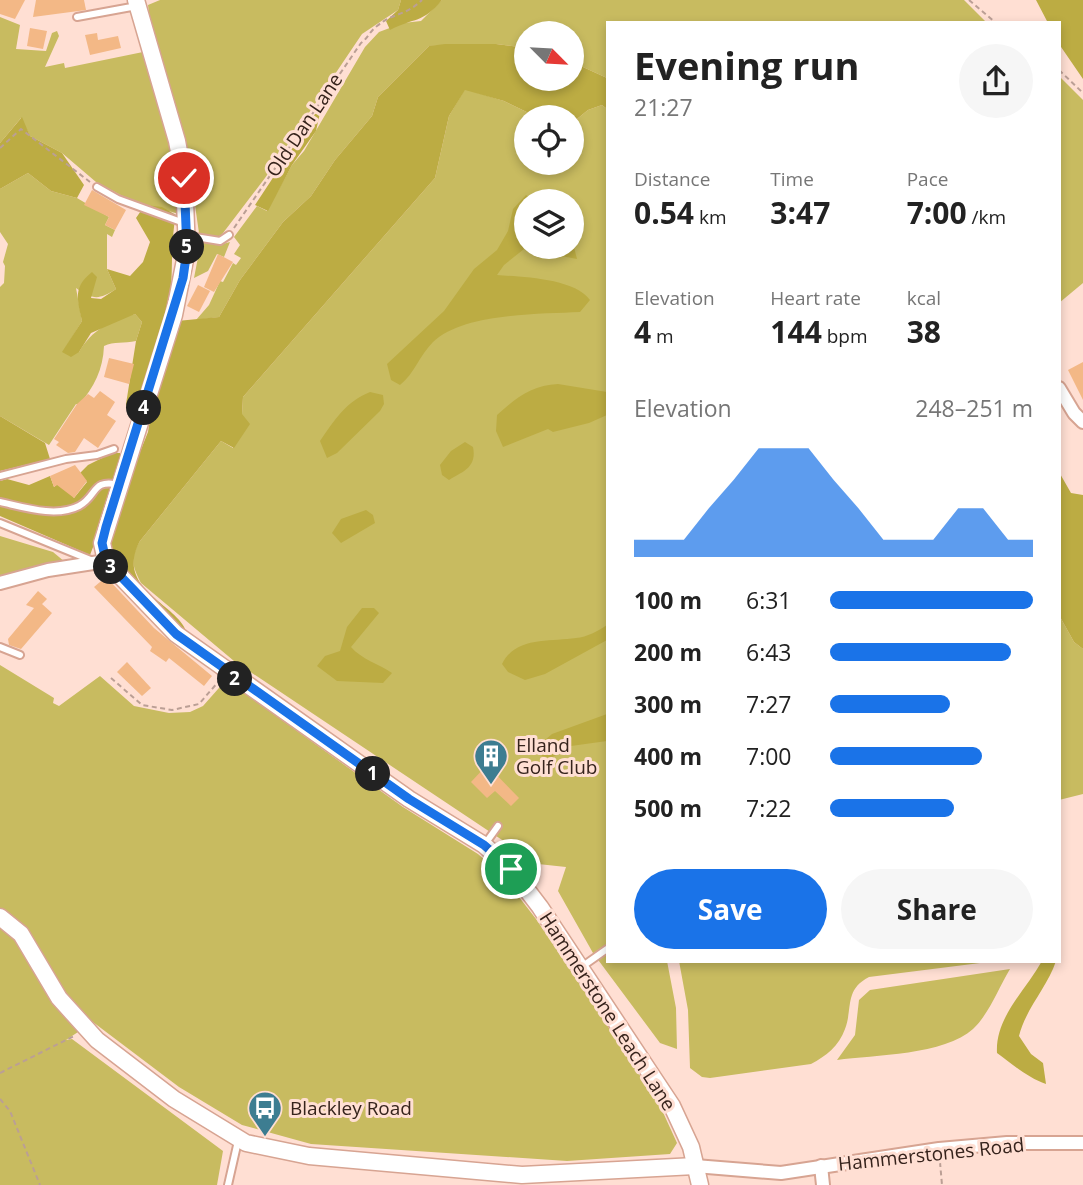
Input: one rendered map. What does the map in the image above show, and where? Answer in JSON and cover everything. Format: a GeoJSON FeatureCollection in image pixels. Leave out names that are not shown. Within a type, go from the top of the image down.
{"type":"FeatureCollection","features":[{"type":"Feature","properties":{"kind":"street"},"geometry":{"type":"LineString","coordinates":[[0,583],[48,570],[100,561],[102,543],[174,315],[186,264],[184,178],[177,141],[136,3]]}},
{"type":"Feature","properties":{"kind":"street"},"geometry":{"type":"LineString","coordinates":[[1061,391],[1083,422]]}},
{"type":"Feature","properties":{"kind":"street","name":"Hammerstone Leach Lane"},"geometry":{"type":"LineString","coordinates":[[100,561],[176,634],[227,673],[409,799],[484,845],[519,878],[672,1106],[691,1147],[700,1185]]}},
{"type":"Feature","properties":{"kind":"street"},"geometry":{"type":"LineString","coordinates":[[0,917],[21,934],[64,1004],[97,1040],[152,1084],[238,1139],[262,1148],[309,1156],[522,1175],[695,1166]]}},
{"type":"Feature","properties":{"kind":"street","name":"Hammerstones Road"},"geometry":{"type":"LineString","coordinates":[[695,1166],[780,1173],[939,1149],[1007,1143],[1083,1143]]}},
{"type":"Feature","properties":{"kind":"street"},"geometry":{"type":"LineString","coordinates":[[821,1166],[823,1185]]}},
{"type":"Feature","properties":{"kind":"lane"},"geometry":{"type":"LineString","coordinates":[[77,17],[136,3]]}},
{"type":"Feature","properties":{"kind":"lane"},"geometry":{"type":"LineString","coordinates":[[97,187],[216,242],[229,235]]}},
{"type":"Feature","properties":{"kind":"lane"},"geometry":{"type":"LineString","coordinates":[[0,476],[114,449]]}},
{"type":"Feature","properties":{"kind":"lane"},"geometry":{"type":"LineString","coordinates":[[0,502],[46,510],[69,509],[79,506],[98,485],[105,482],[120,485]]}},
{"type":"Feature","properties":{"kind":"lane"},"geometry":{"type":"LineString","coordinates":[[0,523],[100,561]]}},
{"type":"Feature","properties":{"kind":"lane"},"geometry":{"type":"LineString","coordinates":[[0,647],[20,655]]}},
{"type":"Feature","properties":{"kind":"lane"},"geometry":{"type":"LineString","coordinates":[[484,845],[498,826]]}},
{"type":"Feature","properties":{"kind":"lane"},"geometry":{"type":"LineString","coordinates":[[580,968],[606,950]]}},
{"type":"Feature","properties":{"kind":"lane"},"geometry":{"type":"LineString","coordinates":[[228,1185],[238,1139]]}},
{"type":"Feature","properties":{"kind":"path","name":"Old Dan Lane"},"geometry":{"type":"LineString","coordinates":[[229,235],[361,43],[376,26],[392,16],[406,15],[422,0]]}},
{"type":"Feature","properties":{"kind":"path"},"geometry":{"type":"LineString","coordinates":[[969,0],[994,21]]}},
{"type":"Feature","properties":{"kind":"path"},"geometry":{"type":"LineString","coordinates":[[1061,73],[1083,93]]}},
{"type":"Feature","properties":{"kind":"path"},"geometry":{"type":"LineString","coordinates":[[0,148],[21,129],[97,187]]}},
{"type":"Feature","properties":{"kind":"path"},"geometry":{"type":"LineString","coordinates":[[111,678],[142,705],[172,710],[199,704],[227,673]]}},
{"type":"Feature","properties":{"kind":"path"},"geometry":{"type":"LineString","coordinates":[[0,1073],[72,1037]]}},
{"type":"Feature","properties":{"kind":"path"},"geometry":{"type":"LineString","coordinates":[[0,1099],[10,1111],[40,1185]]}},
{"type":"Feature","properties":{"kind":"path"},"geometry":{"type":"LineString","coordinates":[[939,1149],[942,1185]]}},
{"type":"Feature","properties":{"kind":"shaded area"},"geometry":{"type":"Polygon","coordinates":[[[160,0],[401,0],[398,10],[362,34],[265,178],[220,237],[199,233],[186,142],[150,22],[148,5],[160,0]]]}},
{"type":"Feature","properties":{"kind":"shaded area"},"geometry":{"type":"Polygon","coordinates":[[[401,0],[442,0],[423,17],[390,30],[386,21],[398,10],[401,0]]]}},
{"type":"Feature","properties":{"kind":"shaded area"},"geometry":{"type":"Polygon","coordinates":[[[442,0],[964,0],[985,21],[606,21],[606,78],[584,67],[584,21],[514,21],[514,46],[496,44],[429,46],[378,97],[372,116],[335,160],[311,196],[283,222],[240,280],[219,317],[196,320],[209,305],[220,281],[223,282],[233,263],[236,265],[241,258],[234,254],[240,245],[234,237],[257,206],[267,211],[292,165],[304,151],[365,47],[379,32],[403,23],[421,21],[442,0]]]}},
{"type":"Feature","properties":{"kind":"shaded area"},"geometry":{"type":"Polygon","coordinates":[[[1036,0],[1083,0],[1083,79],[1061,47],[1061,21],[1047,21],[1036,0]]]}},
{"type":"Feature","properties":{"kind":"shaded area"},"geometry":{"type":"Polygon","coordinates":[[[0,17],[20,25],[16,49],[46,51],[52,33],[57,31],[59,36],[45,67],[64,63],[65,68],[143,52],[172,144],[179,214],[130,200],[96,182],[62,153],[30,136],[21,118],[0,143],[0,17]]]}},
{"type":"Feature","properties":{"kind":"shaded area"},"geometry":{"type":"Polygon","coordinates":[[[445,44],[514,46],[514,91],[584,91],[584,67],[606,78],[606,108],[602,105],[584,113],[584,105],[514,106],[465,90],[449,116],[435,178],[243,397],[242,414],[250,424],[234,448],[221,441],[140,541],[134,559],[135,573],[142,586],[176,616],[188,639],[106,554],[126,487],[148,432],[154,392],[177,321],[219,317],[240,280],[283,222],[311,196],[335,160],[372,116],[378,97],[429,46],[445,44]]]}},
{"type":"Feature","properties":{"kind":"shaded area"},"geometry":{"type":"Polygon","coordinates":[[[1061,78],[1083,100],[1083,283],[1061,301],[1061,78]]]}},
{"type":"Feature","properties":{"kind":"shaded area","name":"Elland Golf Club"},"geometry":{"type":"Polygon","coordinates":[[[465,89],[514,106],[514,175],[584,175],[584,113],[602,105],[606,108],[606,963],[667,963],[676,1008],[677,1049],[660,1043],[593,953],[558,891],[566,867],[538,864],[234,661],[141,583],[134,567],[135,552],[140,541],[221,441],[233,448],[242,414],[243,397],[435,178],[449,116],[465,89]]]}},
{"type":"Feature","properties":{"kind":"shaded area"},"geometry":{"type":"Polygon","coordinates":[[[320,113],[316,131],[292,165],[268,211],[255,205],[315,114],[320,113]]]}},
{"type":"Feature","properties":{"kind":"shaded area"},"geometry":{"type":"Polygon","coordinates":[[[22,117],[30,136],[62,153],[84,185],[77,198],[51,191],[28,173],[0,189],[0,143],[22,117]]]}},
{"type":"Feature","properties":{"kind":"shaded area"},"geometry":{"type":"Polygon","coordinates":[[[28,173],[51,191],[77,198],[109,217],[105,225],[115,230],[112,237],[107,234],[107,269],[116,289],[96,297],[76,288],[82,321],[63,352],[79,352],[96,332],[117,320],[135,314],[142,322],[136,341],[104,346],[102,363],[93,385],[79,405],[76,404],[49,445],[0,416],[0,287],[4,283],[3,262],[8,244],[0,232],[0,189],[28,173]]]}},
{"type":"Feature","properties":{"kind":"shaded area"},"geometry":{"type":"Polygon","coordinates":[[[145,205],[162,207],[176,215],[171,291],[164,329],[137,410],[127,410],[136,341],[142,322],[135,314],[91,333],[79,352],[71,357],[62,352],[82,321],[78,294],[86,278],[92,272],[97,277],[91,298],[101,299],[116,289],[107,269],[130,276],[143,262],[150,242],[136,218],[145,205]]]}},
{"type":"Feature","properties":{"kind":"shaded area"},"geometry":{"type":"Polygon","coordinates":[[[513,209],[514,257],[497,275],[560,283],[572,287],[590,300],[580,312],[502,317],[463,325],[446,332],[433,342],[400,385],[391,380],[387,364],[444,311],[474,269],[497,250],[508,231],[513,209]]]}},
{"type":"Feature","properties":{"kind":"shaded area"},"geometry":{"type":"Polygon","coordinates":[[[201,242],[219,245],[230,242],[224,257],[217,254],[208,271],[194,278],[201,242]]]}},
{"type":"Feature","properties":{"kind":"shaded area"},"geometry":{"type":"Polygon","coordinates":[[[549,385],[606,392],[606,415],[589,423],[553,432],[548,429],[503,447],[496,431],[497,415],[525,393],[549,385]]]}},
{"type":"Feature","properties":{"kind":"shaded area"},"geometry":{"type":"Polygon","coordinates":[[[370,392],[383,395],[384,404],[380,411],[337,453],[327,458],[320,441],[348,406],[370,392]]]}},
{"type":"Feature","properties":{"kind":"shaded area"},"geometry":{"type":"Polygon","coordinates":[[[0,416],[45,443],[50,459],[0,471],[0,416]]]}},
{"type":"Feature","properties":{"kind":"shaded area"},"geometry":{"type":"Polygon","coordinates":[[[465,442],[473,447],[471,464],[449,480],[442,475],[440,465],[451,451],[465,442]]]}},
{"type":"Feature","properties":{"kind":"shaded area"},"geometry":{"type":"Polygon","coordinates":[[[112,453],[120,453],[120,458],[109,506],[90,555],[0,516],[0,481],[7,479],[29,485],[50,476],[54,487],[63,480],[74,498],[87,482],[78,475],[88,465],[112,453]]]}},
{"type":"Feature","properties":{"kind":"shaded area"},"geometry":{"type":"Polygon","coordinates":[[[1061,476],[1071,493],[1083,495],[1083,649],[1074,642],[1061,619],[1061,476]]]}},
{"type":"Feature","properties":{"kind":"shaded area"},"geometry":{"type":"Polygon","coordinates":[[[366,510],[373,515],[375,523],[341,543],[332,533],[341,519],[366,510]]]}},
{"type":"Feature","properties":{"kind":"shaded area"},"geometry":{"type":"Polygon","coordinates":[[[0,536],[53,552],[65,562],[0,578],[0,536]]]}},
{"type":"Feature","properties":{"kind":"shaded area"},"geometry":{"type":"Polygon","coordinates":[[[362,608],[374,608],[379,613],[351,647],[392,673],[383,683],[337,681],[317,666],[325,656],[340,651],[347,627],[362,608]]]}},
{"type":"Feature","properties":{"kind":"shaded area"},"geometry":{"type":"Polygon","coordinates":[[[1061,619],[1074,642],[1083,649],[1083,794],[1061,800],[1061,619]]]}},
{"type":"Feature","properties":{"kind":"shaded area"},"geometry":{"type":"Polygon","coordinates":[[[606,626],[606,641],[545,674],[525,680],[508,672],[502,664],[508,655],[525,645],[592,633],[606,626]]]}},
{"type":"Feature","properties":{"kind":"shaded area"},"geometry":{"type":"Polygon","coordinates":[[[0,665],[54,698],[53,703],[59,706],[100,676],[134,706],[169,713],[190,712],[203,706],[226,680],[403,807],[478,854],[502,875],[536,919],[661,1108],[677,1143],[670,1154],[567,1161],[311,1144],[242,1125],[179,1087],[73,1007],[23,926],[0,908],[0,665]]]}},
{"type":"Feature","properties":{"kind":"shaded area"},"geometry":{"type":"Polygon","coordinates":[[[606,714],[606,741],[571,746],[551,758],[542,756],[538,746],[552,734],[606,714]]]}},
{"type":"Feature","properties":{"kind":"shaded area"},"geometry":{"type":"Polygon","coordinates":[[[0,924],[22,948],[78,1032],[66,1040],[72,1039],[223,1151],[217,1185],[0,1185],[0,924]]]}},
{"type":"Feature","properties":{"kind":"shaded area"},"geometry":{"type":"Polygon","coordinates":[[[679,963],[980,963],[869,977],[861,982],[853,994],[845,1029],[839,1041],[822,1058],[811,1064],[702,1077],[690,1068],[688,1010],[679,963]]]}},
{"type":"Feature","properties":{"kind":"shaded area"},"geometry":{"type":"Polygon","coordinates":[[[1041,963],[1055,963],[1026,1016],[1019,1036],[1031,1054],[1043,1063],[1046,1084],[997,1053],[998,1040],[1006,1016],[1041,963]]]}},
{"type":"Feature","properties":{"kind":"shaded area"},"geometry":{"type":"Polygon","coordinates":[[[1010,969],[984,1016],[961,1038],[927,1049],[837,1060],[855,1035],[859,1000],[870,990],[1010,969]]]}},
{"type":"Feature","properties":{"kind":"building"},"geometry":{"type":"Polygon","coordinates":[[[0,0],[25,0],[15,19],[0,14],[0,0]]]}},
{"type":"Feature","properties":{"kind":"building"},"geometry":{"type":"Polygon","coordinates":[[[36,0],[84,0],[86,10],[33,17],[36,0]]]}},
{"type":"Feature","properties":{"kind":"building"},"geometry":{"type":"Polygon","coordinates":[[[30,28],[47,31],[43,49],[27,46],[30,28]]]}},
{"type":"Feature","properties":{"kind":"building"},"geometry":{"type":"Polygon","coordinates":[[[97,33],[98,40],[118,36],[121,48],[90,55],[85,35],[97,33]]]}},
{"type":"Feature","properties":{"kind":"building"},"geometry":{"type":"Polygon","coordinates":[[[92,190],[126,210],[115,230],[105,225],[109,217],[84,205],[92,190]]]}},
{"type":"Feature","properties":{"kind":"building"},"geometry":{"type":"Polygon","coordinates":[[[218,254],[233,262],[214,292],[204,287],[218,254]]]}},
{"type":"Feature","properties":{"kind":"building"},"geometry":{"type":"Polygon","coordinates":[[[198,285],[210,291],[199,312],[187,306],[198,285]]]}},
{"type":"Feature","properties":{"kind":"building"},"geometry":{"type":"Polygon","coordinates":[[[109,358],[134,364],[129,384],[104,377],[109,358]]]}},
{"type":"Feature","properties":{"kind":"building"},"geometry":{"type":"Polygon","coordinates":[[[1083,362],[1083,400],[1068,370],[1083,362]]]}},
{"type":"Feature","properties":{"kind":"building"},"geometry":{"type":"Polygon","coordinates":[[[100,391],[115,402],[107,415],[116,421],[98,448],[84,438],[75,452],[68,453],[56,445],[59,442],[54,439],[77,404],[88,394],[94,398],[100,391]]]}},
{"type":"Feature","properties":{"kind":"building"},"geometry":{"type":"Polygon","coordinates":[[[75,465],[87,481],[74,498],[57,485],[54,487],[50,476],[75,465]]]}},
{"type":"Feature","properties":{"kind":"building"},"geometry":{"type":"Polygon","coordinates":[[[106,577],[154,628],[212,676],[204,686],[169,658],[166,662],[150,651],[152,647],[94,587],[106,577]]]}},
{"type":"Feature","properties":{"kind":"building"},"geometry":{"type":"Polygon","coordinates":[[[38,591],[47,599],[42,604],[52,613],[21,649],[9,645],[8,639],[34,608],[26,605],[38,591]]]}},
{"type":"Feature","properties":{"kind":"building"},"geometry":{"type":"Polygon","coordinates":[[[127,662],[151,688],[142,696],[117,672],[127,662]]]}},
{"type":"Feature","properties":{"kind":"building","name":"Elland Golf Club"},"geometry":{"type":"Polygon","coordinates":[[[487,765],[519,798],[511,806],[495,791],[487,798],[471,782],[487,765]]]}},
{"type":"Feature","properties":{"kind":"place","name":"Elland Golf Club"},"geometry":{"type":"Point","coordinates":[491,786]}},
{"type":"Feature","properties":{"kind":"place","name":"Blackley Road"},"geometry":{"type":"Point","coordinates":[265,1138]}},
{"type":"Feature","properties":{"kind":"route"},"geometry":{"type":"LineString","coordinates":[[184,178],[186,264],[174,315],[106,527],[102,543],[106,561],[176,634],[227,673],[409,799],[484,845],[511,869]]}}]}
